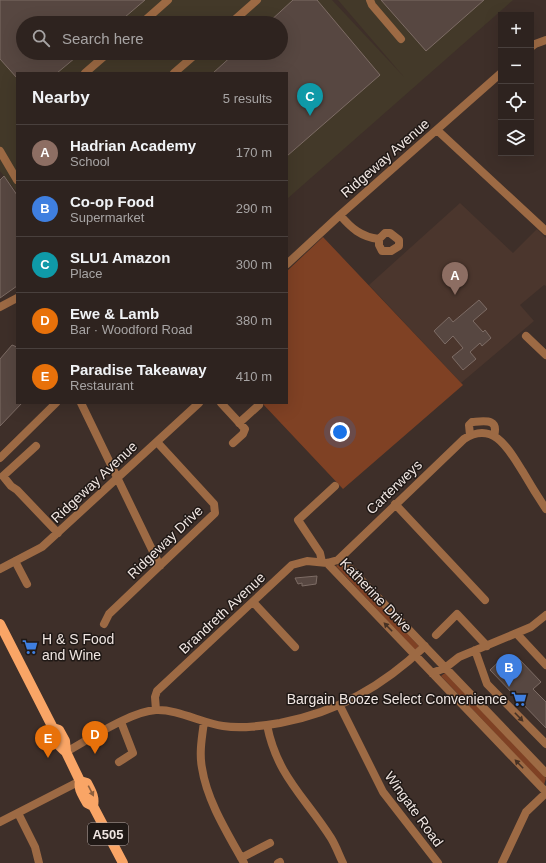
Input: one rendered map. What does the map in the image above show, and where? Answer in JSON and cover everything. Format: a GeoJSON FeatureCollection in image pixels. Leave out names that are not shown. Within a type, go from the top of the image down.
{"type":"FeatureCollection","features":[{"type":"Feature","properties":{"kind":"main road","name":"A505"},"geometry":{"type":"LineString","coordinates":[[0,624],[53,728],[59,730],[65,741],[66,752],[80,781],[80,791],[87,803],[93,806],[123,863]]}},
{"type":"Feature","properties":{"kind":"street"},"geometry":{"type":"LineString","coordinates":[[150,16],[168,0]]}},
{"type":"Feature","properties":{"kind":"street"},"geometry":{"type":"LineString","coordinates":[[239,16],[257,0]]}},
{"type":"Feature","properties":{"kind":"street"},"geometry":{"type":"LineString","coordinates":[[370,0],[372,5],[401,39]]}},
{"type":"Feature","properties":{"kind":"street"},"geometry":{"type":"LineString","coordinates":[[534,45],[546,40]]}},
{"type":"Feature","properties":{"kind":"street"},"geometry":{"type":"LineString","coordinates":[[86,72],[100,60]]}},
{"type":"Feature","properties":{"kind":"street"},"geometry":{"type":"LineString","coordinates":[[175,72],[189,60]]}},
{"type":"Feature","properties":{"kind":"street","name":"Ridgeway Avenue"},"geometry":{"type":"LineString","coordinates":[[288,263],[340,215],[498,76]]}},
{"type":"Feature","properties":{"kind":"street"},"geometry":{"type":"LineString","coordinates":[[437,130],[546,231]]}},
{"type":"Feature","properties":{"kind":"street"},"geometry":{"type":"LineString","coordinates":[[0,151],[16,178]]}},
{"type":"Feature","properties":{"kind":"street"},"geometry":{"type":"LineString","coordinates":[[340,215],[352,229],[360,234],[379,239]]}},
{"type":"Feature","properties":{"kind":"street"},"geometry":{"type":"LineString","coordinates":[[0,307],[16,299]]}},
{"type":"Feature","properties":{"kind":"street"},"geometry":{"type":"LineString","coordinates":[[526,336],[546,354]]}},
{"type":"Feature","properties":{"kind":"street"},"geometry":{"type":"LineString","coordinates":[[1,456],[55,404]]}},
{"type":"Feature","properties":{"kind":"street"},"geometry":{"type":"LineString","coordinates":[[81,404],[160,566]]}},
{"type":"Feature","properties":{"kind":"street","name":"Ridgeway Avenue"},"geometry":{"type":"LineString","coordinates":[[0,568],[42,547],[58,534],[197,404]]}},
{"type":"Feature","properties":{"kind":"street"},"geometry":{"type":"LineString","coordinates":[[222,404],[242,426],[243,434],[233,443]]}},
{"type":"Feature","properties":{"kind":"street"},"geometry":{"type":"LineString","coordinates":[[242,426],[249,414],[260,405]]}},
{"type":"Feature","properties":{"kind":"street","name":"Carterweys"},"geometry":{"type":"LineString","coordinates":[[338,560],[395,504],[470,435],[469,425],[472,422],[490,422],[494,424],[496,429],[494,436],[506,445],[546,509]]}},
{"type":"Feature","properties":{"kind":"street"},"geometry":{"type":"LineString","coordinates":[[470,435],[483,434],[494,436]]}},
{"type":"Feature","properties":{"kind":"street","name":"Ridgeway Drive"},"geometry":{"type":"LineString","coordinates":[[104,624],[110,614],[215,513],[214,504],[157,442]]}},
{"type":"Feature","properties":{"kind":"street"},"geometry":{"type":"LineString","coordinates":[[36,446],[3,476],[58,534]]}},
{"type":"Feature","properties":{"kind":"street"},"geometry":{"type":"LineString","coordinates":[[325,562],[298,520],[335,486]]}},
{"type":"Feature","properties":{"kind":"street"},"geometry":{"type":"LineString","coordinates":[[395,504],[486,600]]}},
{"type":"Feature","properties":{"kind":"street","name":"Katherine Drive"},"geometry":{"type":"LineString","coordinates":[[325,562],[338,560],[346,564],[546,773]]}},
{"type":"Feature","properties":{"kind":"street"},"geometry":{"type":"LineString","coordinates":[[15,561],[27,584]]}},
{"type":"Feature","properties":{"kind":"street","name":"Brandreth Avenue"},"geometry":{"type":"LineString","coordinates":[[156,710],[155,697],[157,691],[292,565],[308,561],[325,562]]}},
{"type":"Feature","properties":{"kind":"street","name":"Katherine Drive"},"geometry":{"type":"LineString","coordinates":[[325,562],[546,792]]}},
{"type":"Feature","properties":{"kind":"street"},"geometry":{"type":"LineString","coordinates":[[253,602],[295,647]]}},
{"type":"Feature","properties":{"kind":"street"},"geometry":{"type":"LineString","coordinates":[[436,635],[457,614],[487,646]]}},
{"type":"Feature","properties":{"kind":"street"},"geometry":{"type":"LineString","coordinates":[[432,673],[445,668],[459,657],[531,627],[546,615]]}},
{"type":"Feature","properties":{"kind":"street"},"geometry":{"type":"LineString","coordinates":[[517,634],[546,665]]}},
{"type":"Feature","properties":{"kind":"street"},"geometry":{"type":"LineString","coordinates":[[66,752],[121,722],[143,712],[156,710],[171,712],[204,722],[224,726],[248,727],[267,725],[323,713],[360,696],[425,646]]}},
{"type":"Feature","properties":{"kind":"street"},"geometry":{"type":"LineString","coordinates":[[475,650],[487,684],[546,744]]}},
{"type":"Feature","properties":{"kind":"street","name":"Wingate Road"},"geometry":{"type":"LineString","coordinates":[[340,706],[383,792],[438,863]]}},
{"type":"Feature","properties":{"kind":"street"},"geometry":{"type":"LineString","coordinates":[[119,762],[133,753],[121,722]]}},
{"type":"Feature","properties":{"kind":"street"},"geometry":{"type":"LineString","coordinates":[[204,722],[201,740],[202,768],[210,796],[243,860],[270,843]]}},
{"type":"Feature","properties":{"kind":"street"},"geometry":{"type":"LineString","coordinates":[[267,725],[271,745],[287,778],[331,838],[343,863]]}},
{"type":"Feature","properties":{"kind":"street"},"geometry":{"type":"LineString","coordinates":[[0,822],[80,781]]}},
{"type":"Feature","properties":{"kind":"street"},"geometry":{"type":"LineString","coordinates":[[502,863],[526,812],[546,792]]}},
{"type":"Feature","properties":{"kind":"street"},"geometry":{"type":"LineString","coordinates":[[18,813],[35,847],[39,863]]}},
{"type":"Feature","properties":{"kind":"shaded area"},"geometry":{"type":"Polygon","coordinates":[[[0,0],[332,0],[404,77],[338,0],[513,0],[288,198],[288,72],[16,72],[16,191],[0,171],[0,0]]]}},
{"type":"Feature","properties":{"kind":"shaded area"},"geometry":{"type":"Polygon","coordinates":[[[460,203],[513,253],[537,229],[546,238],[546,286],[544,285],[520,305],[534,321],[461,383],[369,285],[460,203]]]}},
{"type":"Feature","properties":{"kind":"shaded area"},"geometry":{"type":"Polygon","coordinates":[[[323,237],[463,385],[343,489],[263,404],[288,404],[288,270],[323,237]]]}},
{"type":"Feature","properties":{"kind":"shaded area"},"geometry":{"type":"Polygon","coordinates":[[[340,563],[419,646],[415,650],[336,566],[340,563]]]}},
{"type":"Feature","properties":{"kind":"shaded area"},"geometry":{"type":"Polygon","coordinates":[[[445,673],[546,778],[544,785],[441,676],[445,673]]]}},
{"type":"Feature","properties":{"kind":"building"},"geometry":{"type":"Polygon","coordinates":[[[0,0],[145,0],[126,16],[16,16],[16,60],[73,60],[58,72],[16,72],[16,77],[0,59],[0,0]]]}},
{"type":"Feature","properties":{"kind":"building"},"geometry":{"type":"Polygon","coordinates":[[[293,0],[317,0],[380,75],[288,155],[288,72],[214,72],[227,60],[288,60],[288,16],[276,16],[293,0]]]}},
{"type":"Feature","properties":{"kind":"building"},"geometry":{"type":"Polygon","coordinates":[[[381,0],[484,0],[426,51],[381,0]]]}},
{"type":"Feature","properties":{"kind":"building"},"geometry":{"type":"Polygon","coordinates":[[[4,176],[16,194],[16,287],[0,298],[0,180],[4,176]]]}},
{"type":"Feature","properties":{"kind":"building"},"geometry":{"type":"Polygon","coordinates":[[[479,300],[487,309],[473,321],[483,332],[485,330],[491,338],[482,346],[480,343],[470,352],[476,359],[463,370],[452,357],[463,348],[453,336],[445,344],[434,331],[449,317],[453,322],[479,300]]]}},
{"type":"Feature","properties":{"kind":"building"},"geometry":{"type":"Polygon","coordinates":[[[12,345],[16,347],[16,404],[21,404],[0,426],[0,359],[12,345]]]}},
{"type":"Feature","properties":{"kind":"building"},"geometry":{"type":"Polygon","coordinates":[[[317,576],[316,584],[302,586],[302,583],[298,584],[295,578],[317,576]]]}},
{"type":"Feature","properties":{"kind":"building"},"geometry":{"type":"Polygon","coordinates":[[[504,657],[512,666],[519,659],[541,682],[533,689],[546,702],[546,728],[490,670],[504,657]]]}},
{"type":"Feature","properties":{"kind":"place","name":"SLU1 Amazon"},"geometry":{"type":"Point","coordinates":[310,116]}},
{"type":"Feature","properties":{"kind":"place","name":"Hadrian Academy"},"geometry":{"type":"Point","coordinates":[455,295]}},
{"type":"Feature","properties":{"kind":"place","name":"H & S Food and Wine"},"geometry":{"type":"Point","coordinates":[30,647]}},
{"type":"Feature","properties":{"kind":"place","name":"Co-op Food"},"geometry":{"type":"Point","coordinates":[509,687]}},
{"type":"Feature","properties":{"kind":"place","name":"Bargain Booze Select Convenience"},"geometry":{"type":"Point","coordinates":[519,699]}},
{"type":"Feature","properties":{"kind":"place","name":"Ewe & Lamb"},"geometry":{"type":"Point","coordinates":[95,754]}},
{"type":"Feature","properties":{"kind":"place","name":"Paradise Takeaway"},"geometry":{"type":"Point","coordinates":[48,758]}}]}
